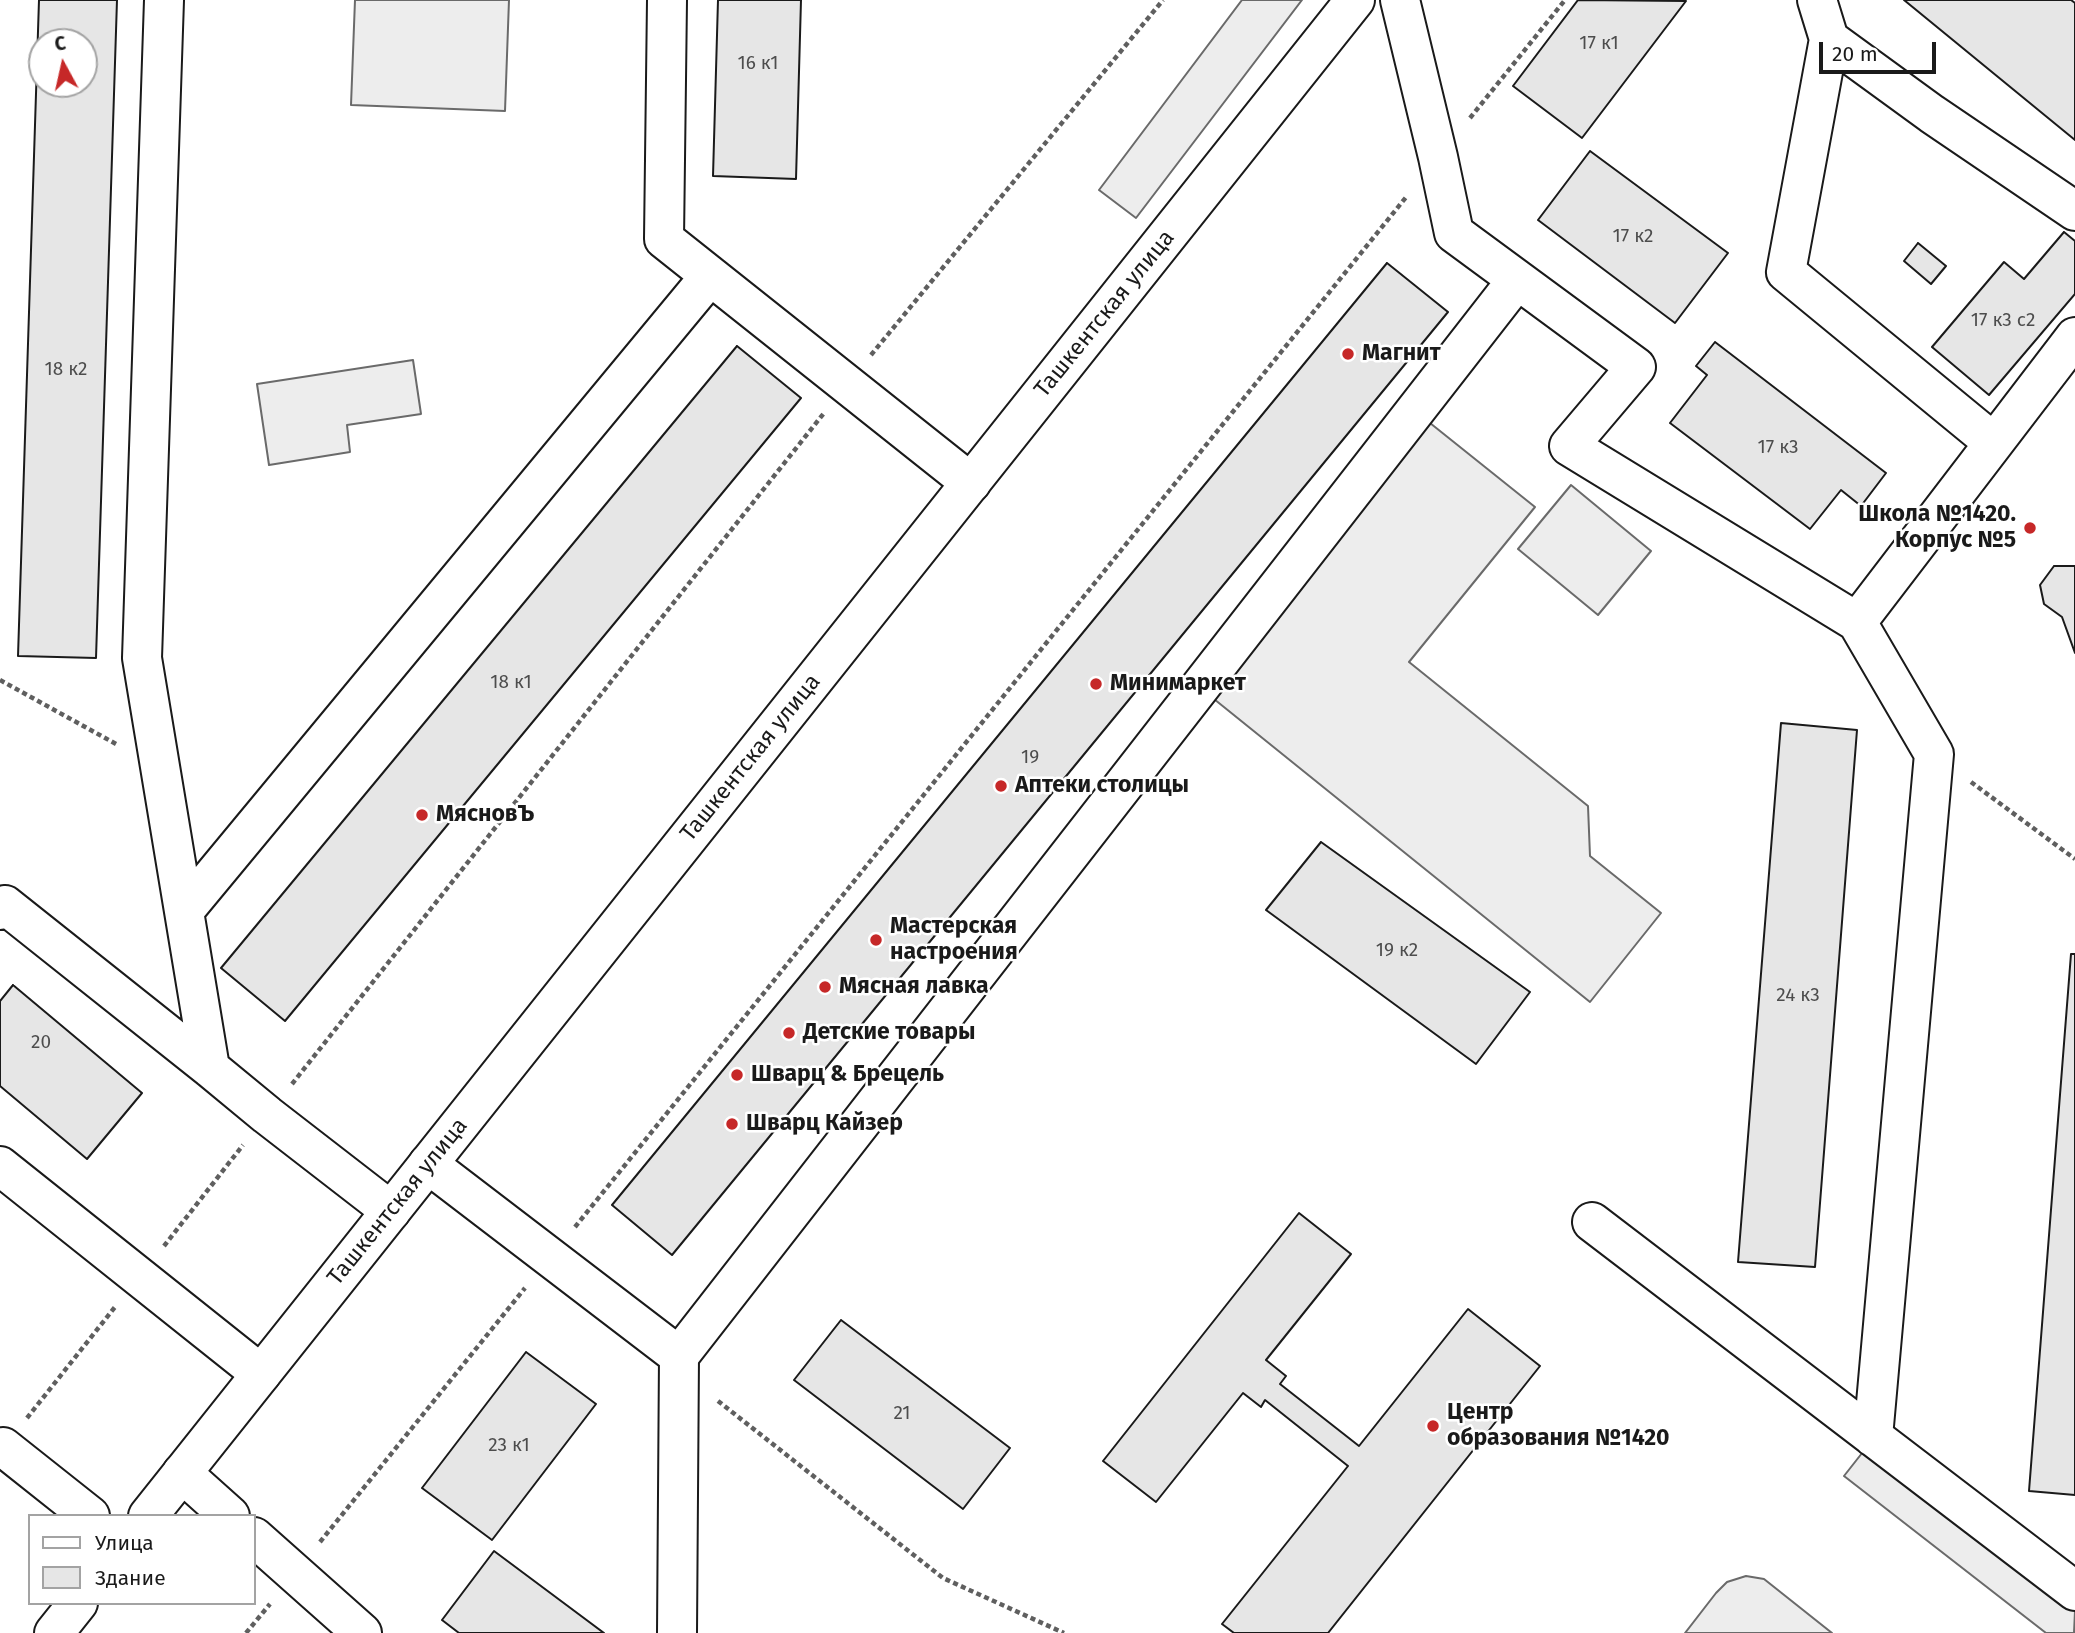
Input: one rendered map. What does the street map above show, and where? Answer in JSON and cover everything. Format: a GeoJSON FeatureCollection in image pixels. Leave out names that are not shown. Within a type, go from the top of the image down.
{"type":"FeatureCollection","features":[{"type":"Feature","properties":{"kind":"main road"},"geometry":{"type":"LineString","coordinates":[[164,0],[142,658],[210,1068]]}},
{"type":"Feature","properties":{"kind":"main road"},"geometry":{"type":"LineString","coordinates":[[667,0],[664,239],[971,482]]}},
{"type":"Feature","properties":{"kind":"main road","name":"Ташкентская улица"},"geometry":{"type":"LineString","coordinates":[[150,1514],[1355,0]]}},
{"type":"Feature","properties":{"kind":"main road"},"geometry":{"type":"LineString","coordinates":[[1400,0],[1454,233],[1636,367],[1569,446],[1857,622],[1934,754],[1873,1437]]}},
{"type":"Feature","properties":{"kind":"main road"},"geometry":{"type":"LineString","coordinates":[[1816,0],[1829,39],[1786,272],[1994,443]]}},
{"type":"Feature","properties":{"kind":"main road"},"geometry":{"type":"LineString","coordinates":[[1829,39],[1932,114],[2075,211]]}},
{"type":"Feature","properties":{"kind":"main road"},"geometry":{"type":"LineString","coordinates":[[184,911],[710,276]]}},
{"type":"Feature","properties":{"kind":"main road"},"geometry":{"type":"LineString","coordinates":[[677,1633],[679,1356],[1517,280]]}},
{"type":"Feature","properties":{"kind":"main road"},"geometry":{"type":"LineString","coordinates":[[1857,622],[2075,337]]}},
{"type":"Feature","properties":{"kind":"main road"},"geometry":{"type":"LineString","coordinates":[[2,898],[267,1115],[391,1211]]}},
{"type":"Feature","properties":{"kind":"main road"},"geometry":{"type":"LineString","coordinates":[[428,1164],[679,1356]]}},
{"type":"Feature","properties":{"kind":"main road"},"geometry":{"type":"LineString","coordinates":[[0,1166],[261,1374]]}},
{"type":"Feature","properties":{"kind":"main road"},"geometry":{"type":"LineString","coordinates":[[1592,1222],[2075,1591]]}},
{"type":"Feature","properties":{"kind":"main road"},"geometry":{"type":"LineString","coordinates":[[4,1447],[88,1514]]}},
{"type":"Feature","properties":{"kind":"main road"},"geometry":{"type":"LineString","coordinates":[[182,1473],[228,1514]]}},
{"type":"Feature","properties":{"kind":"main road"},"geometry":{"type":"LineString","coordinates":[[256,1539],[362,1633]]}},
{"type":"Feature","properties":{"kind":"main road"},"geometry":{"type":"LineString","coordinates":[[54,1633],[76,1605]]}},
{"type":"Feature","properties":{"kind":"path"},"geometry":{"type":"LineString","coordinates":[[4,1447],[847,384],[1163,0]]}},
{"type":"Feature","properties":{"kind":"path"},"geometry":{"type":"LineString","coordinates":[[246,1633],[1565,0]]}},
{"type":"Feature","properties":{"kind":"path"},"geometry":{"type":"LineString","coordinates":[[0,680],[161,769]]}},
{"type":"Feature","properties":{"kind":"path"},"geometry":{"type":"LineString","coordinates":[[1934,754],[2075,859]]}},
{"type":"Feature","properties":{"kind":"path"},"geometry":{"type":"LineString","coordinates":[[679,1356],[718,1400],[943,1578],[1064,1633]]}},
{"type":"Feature","properties":{"kind":"shaded area"},"geometry":{"type":"Polygon","coordinates":[[[355,0],[509,0],[505,111],[351,105],[355,0]]]}},
{"type":"Feature","properties":{"kind":"shaded area"},"geometry":{"type":"Polygon","coordinates":[[[1242,0],[1302,0],[1136,218],[1099,190],[1242,0]]]}},
{"type":"Feature","properties":{"kind":"shaded area"},"geometry":{"type":"Polygon","coordinates":[[[413,360],[421,414],[347,425],[350,452],[269,465],[257,384],[413,360]]]}},
{"type":"Feature","properties":{"kind":"shaded area"},"geometry":{"type":"Polygon","coordinates":[[[1430,423],[1535,507],[1409,662],[1588,806],[1590,856],[1661,913],[1590,1002],[1209,695],[1430,423]]]}},
{"type":"Feature","properties":{"kind":"shaded area"},"geometry":{"type":"Polygon","coordinates":[[[1571,485],[1651,551],[1598,615],[1518,549],[1571,485]]]}},
{"type":"Feature","properties":{"kind":"shaded area"},"geometry":{"type":"Polygon","coordinates":[[[1866,1448],[2075,1611],[2074,1633],[2046,1633],[1844,1476],[1866,1448]]]}},
{"type":"Feature","properties":{"kind":"shaded area"},"geometry":{"type":"Polygon","coordinates":[[[1746,1576],[1764,1579],[1832,1633],[1685,1633],[1727,1582],[1746,1576]]]}},
{"type":"Feature","properties":{"kind":"building"},"geometry":{"type":"Polygon","coordinates":[[[39,0],[117,0],[96,658],[18,656],[36,98],[98,98],[98,28],[38,28],[39,0]]]}},
{"type":"Feature","properties":{"kind":"building"},"geometry":{"type":"Polygon","coordinates":[[[718,0],[801,0],[796,179],[713,176],[718,0]]]}},
{"type":"Feature","properties":{"kind":"building"},"geometry":{"type":"Polygon","coordinates":[[[1578,0],[1686,1],[1582,138],[1513,86],[1578,0]]]}},
{"type":"Feature","properties":{"kind":"building"},"geometry":{"type":"Polygon","coordinates":[[[1904,0],[2071,0],[2075,3],[2075,140],[1904,0]]]}},
{"type":"Feature","properties":{"kind":"building"},"geometry":{"type":"Polygon","coordinates":[[[1590,151],[1728,253],[1675,323],[1538,220],[1590,151]]]}},
{"type":"Feature","properties":{"kind":"building"},"geometry":{"type":"Polygon","coordinates":[[[2064,232],[2075,241],[2075,294],[1989,395],[1932,347],[2004,262],[2024,279],[2064,232]]]}},
{"type":"Feature","properties":{"kind":"building"},"geometry":{"type":"Polygon","coordinates":[[[1918,243],[1946,266],[1931,284],[1904,261],[1918,243]]]}},
{"type":"Feature","properties":{"kind":"building"},"geometry":{"type":"Polygon","coordinates":[[[1387,263],[1448,312],[672,1255],[612,1205],[1387,263]]]}},
{"type":"Feature","properties":{"kind":"building"},"geometry":{"type":"Polygon","coordinates":[[[1715,342],[1886,473],[1861,506],[1841,490],[1810,529],[1670,423],[1707,375],[1696,366],[1715,342]]]}},
{"type":"Feature","properties":{"kind":"building"},"geometry":{"type":"Polygon","coordinates":[[[737,346],[801,398],[285,1021],[221,968],[737,346]]]}},
{"type":"Feature","properties":{"kind":"building"},"geometry":{"type":"Polygon","coordinates":[[[2054,566],[2075,566],[2075,653],[2062,617],[2044,604],[2040,585],[2054,566]]]}},
{"type":"Feature","properties":{"kind":"building"},"geometry":{"type":"Polygon","coordinates":[[[1781,723],[1857,730],[1815,1267],[1738,1262],[1781,723]]]}},
{"type":"Feature","properties":{"kind":"building"},"geometry":{"type":"Polygon","coordinates":[[[1321,842],[1530,992],[1476,1064],[1266,910],[1321,842]]]}},
{"type":"Feature","properties":{"kind":"building"},"geometry":{"type":"Polygon","coordinates":[[[2071,954],[2075,954],[2075,1495],[2029,1491],[2071,954]]]}},
{"type":"Feature","properties":{"kind":"building"},"geometry":{"type":"Polygon","coordinates":[[[13,985],[142,1093],[87,1159],[0,1086],[0,1001],[13,985]]]}},
{"type":"Feature","properties":{"kind":"building","name":"Центр образования №1420"},"geometry":{"type":"Polygon","coordinates":[[[1299,1213],[1351,1254],[1266,1360],[1286,1376],[1280,1384],[1359,1446],[1468,1309],[1540,1366],[1328,1633],[1234,1633],[1222,1624],[1348,1466],[1265,1400],[1261,1407],[1243,1393],[1156,1502],[1103,1461],[1299,1213]]]}},
{"type":"Feature","properties":{"kind":"building"},"geometry":{"type":"Polygon","coordinates":[[[841,1320],[1010,1448],[963,1509],[794,1380],[841,1320]]]}},
{"type":"Feature","properties":{"kind":"building"},"geometry":{"type":"Polygon","coordinates":[[[526,1352],[596,1404],[492,1540],[422,1488],[526,1352]]]}},
{"type":"Feature","properties":{"kind":"building"},"geometry":{"type":"Polygon","coordinates":[[[494,1551],[604,1633],[459,1633],[442,1620],[494,1551]]]}},
{"type":"Feature","properties":{"kind":"place","name":"Магнит"},"geometry":{"type":"Point","coordinates":[1348,354]}},
{"type":"Feature","properties":{"kind":"place","name":"Школа №1420. Корпус №5"},"geometry":{"type":"Point","coordinates":[2030,528]}},
{"type":"Feature","properties":{"kind":"place","name":"Минимаркет"},"geometry":{"type":"Point","coordinates":[1096,684]}},
{"type":"Feature","properties":{"kind":"place","name":"Аптеки столицы"},"geometry":{"type":"Point","coordinates":[1001,786]}},
{"type":"Feature","properties":{"kind":"place","name":"МясновЪ"},"geometry":{"type":"Point","coordinates":[422,815]}},
{"type":"Feature","properties":{"kind":"place","name":"Мастерская настроения"},"geometry":{"type":"Point","coordinates":[876,940]}},
{"type":"Feature","properties":{"kind":"place","name":"Мясная лавка"},"geometry":{"type":"Point","coordinates":[825,987]}},
{"type":"Feature","properties":{"kind":"place","name":"Детские товары"},"geometry":{"type":"Point","coordinates":[789,1033]}},
{"type":"Feature","properties":{"kind":"place","name":"Шварц & Брецель"},"geometry":{"type":"Point","coordinates":[737,1075]}},
{"type":"Feature","properties":{"kind":"place","name":"Шварц Кайзер"},"geometry":{"type":"Point","coordinates":[732,1124]}},
{"type":"Feature","properties":{"kind":"place","name":"Центр образования №1420"},"geometry":{"type":"Point","coordinates":[1433,1426]}}]}
